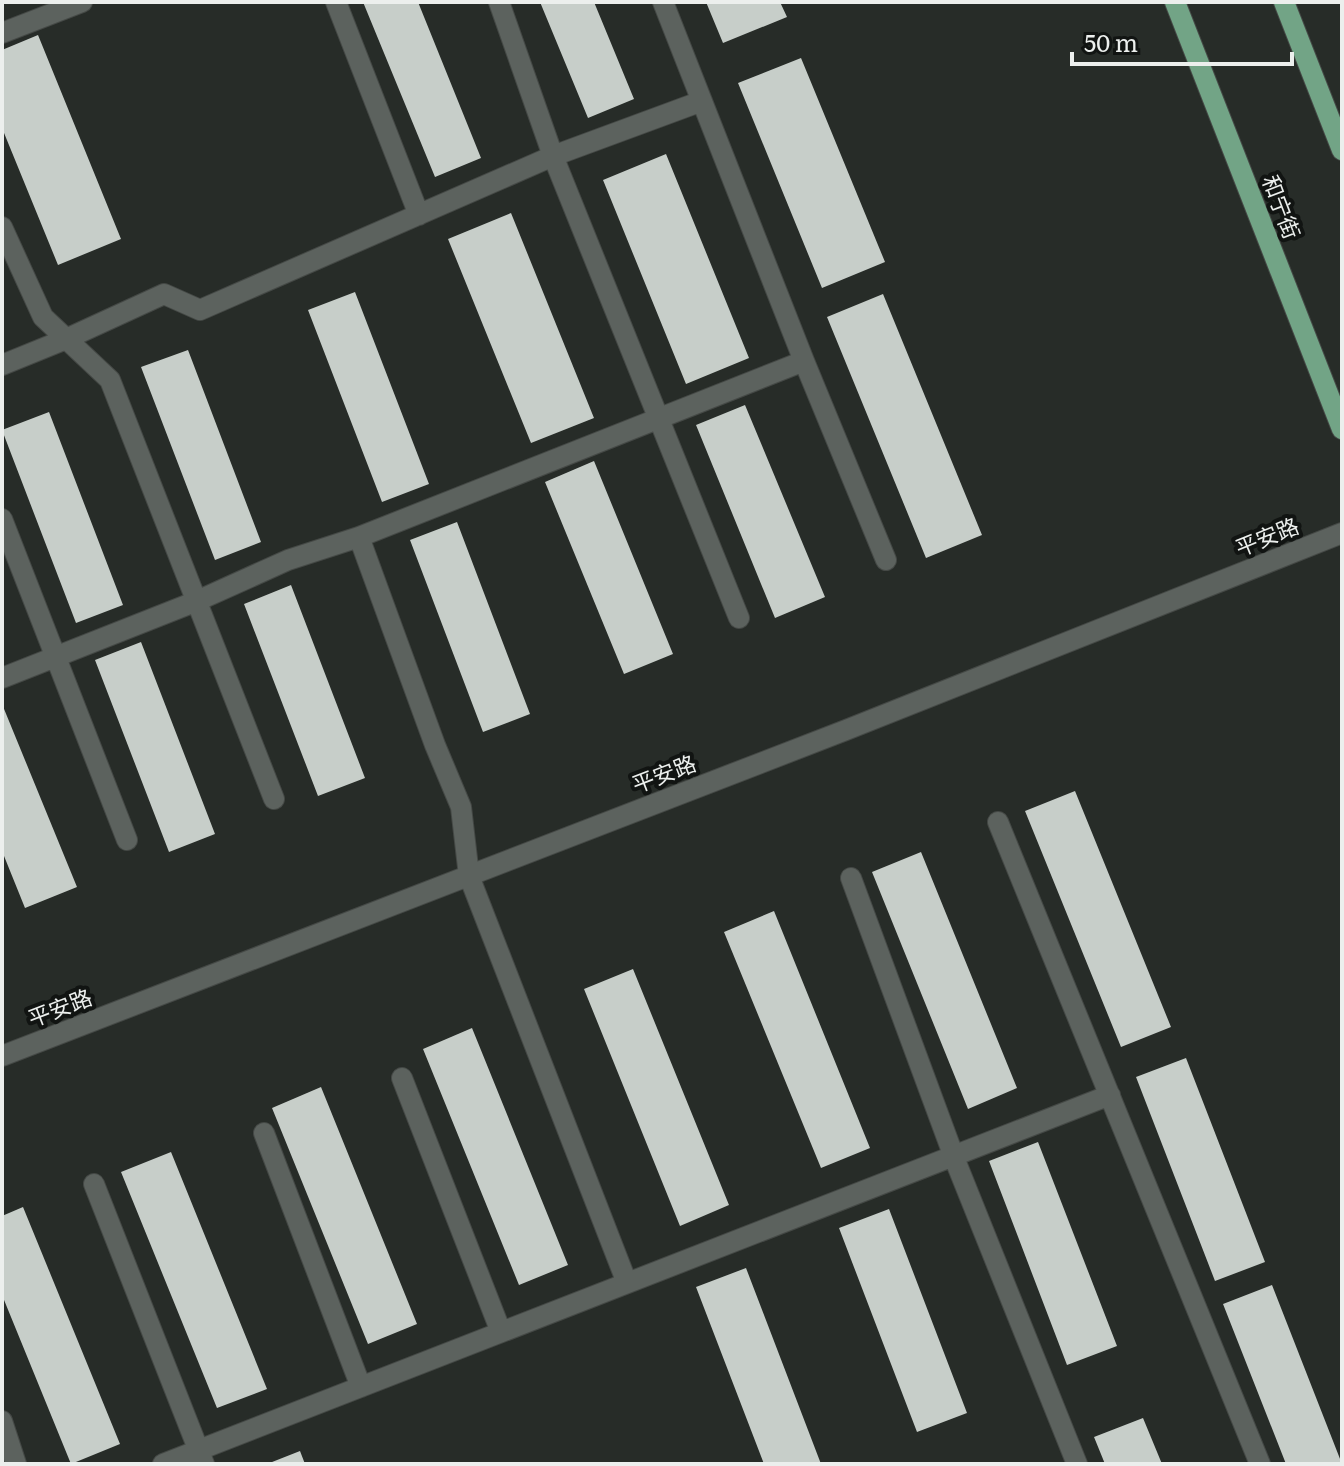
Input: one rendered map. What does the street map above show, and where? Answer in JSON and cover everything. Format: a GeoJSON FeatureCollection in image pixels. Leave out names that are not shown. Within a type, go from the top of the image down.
{"type":"FeatureCollection","features":[{"type":"Feature","properties":{"kind":"main road","name":"和宁街"},"geometry":{"type":"LineString","coordinates":[[1175,2],[1342,429]]}},
{"type":"Feature","properties":{"kind":"main road"},"geometry":{"type":"LineString","coordinates":[[1284,2],[1342,150]]}},
{"type":"Feature","properties":{"kind":"street"},"geometry":{"type":"LineString","coordinates":[[2,33],[82,2]]}},
{"type":"Feature","properties":{"kind":"street"},"geometry":{"type":"LineString","coordinates":[[336,2],[419,215]]}},
{"type":"Feature","properties":{"kind":"street"},"geometry":{"type":"LineString","coordinates":[[499,2],[553,156],[739,618]]}},
{"type":"Feature","properties":{"kind":"street"},"geometry":{"type":"LineString","coordinates":[[663,2],[886,560]]}},
{"type":"Feature","properties":{"kind":"street"},"geometry":{"type":"LineString","coordinates":[[2,365],[164,294],[200,310],[553,156],[702,101]]}},
{"type":"Feature","properties":{"kind":"street"},"geometry":{"type":"LineString","coordinates":[[2,227],[43,317],[110,380],[274,799]]}},
{"type":"Feature","properties":{"kind":"street"},"geometry":{"type":"LineString","coordinates":[[2,678],[197,601],[288,560],[359,537],[804,361]]}},
{"type":"Feature","properties":{"kind":"street"},"geometry":{"type":"LineString","coordinates":[[2,519],[127,840]]}},
{"type":"Feature","properties":{"kind":"street","name":"平安路"},"geometry":{"type":"LineString","coordinates":[[2,1056],[846,730],[1342,533]]}},
{"type":"Feature","properties":{"kind":"street"},"geometry":{"type":"LineString","coordinates":[[359,537],[435,745],[461,807],[469,876],[627,1283]]}},
{"type":"Feature","properties":{"kind":"street"},"geometry":{"type":"LineString","coordinates":[[998,822],[1260,1464]]}},
{"type":"Feature","properties":{"kind":"street"},"geometry":{"type":"LineString","coordinates":[[851,878],[954,1156],[1077,1464]]}},
{"type":"Feature","properties":{"kind":"street"},"geometry":{"type":"LineString","coordinates":[[402,1078],[501,1332]]}},
{"type":"Feature","properties":{"kind":"street"},"geometry":{"type":"LineString","coordinates":[[163,1464],[201,1457],[361,1387],[1110,1095]]}},
{"type":"Feature","properties":{"kind":"street"},"geometry":{"type":"LineString","coordinates":[[264,1133],[361,1387]]}},
{"type":"Feature","properties":{"kind":"street"},"geometry":{"type":"LineString","coordinates":[[94,1184],[201,1457]]}},
{"type":"Feature","properties":{"kind":"street"},"geometry":{"type":"LineString","coordinates":[[2,1421],[16,1464]]}},
{"type":"Feature","properties":{"kind":"building"},"geometry":{"type":"Polygon","coordinates":[[[363,2],[418,2],[481,158],[435,177],[363,2]]]}},
{"type":"Feature","properties":{"kind":"building"},"geometry":{"type":"Polygon","coordinates":[[[540,2],[594,2],[634,99],[588,118],[540,2]]]}},
{"type":"Feature","properties":{"kind":"building"},"geometry":{"type":"Polygon","coordinates":[[[706,2],[780,2],[787,17],[723,43],[706,2]]]}},
{"type":"Feature","properties":{"kind":"building"},"geometry":{"type":"Polygon","coordinates":[[[38,35],[121,239],[58,265],[2,128],[2,50],[38,35]]]}},
{"type":"Feature","properties":{"kind":"building"},"geometry":{"type":"Polygon","coordinates":[[[801,58],[885,262],[822,288],[738,83],[801,58]]]}},
{"type":"Feature","properties":{"kind":"building"},"geometry":{"type":"Polygon","coordinates":[[[666,154],[749,358],[686,384],[603,180],[666,154]]]}},
{"type":"Feature","properties":{"kind":"building"},"geometry":{"type":"Polygon","coordinates":[[[511,213],[594,418],[531,443],[448,239],[511,213]]]}},
{"type":"Feature","properties":{"kind":"building"},"geometry":{"type":"Polygon","coordinates":[[[355,292],[429,484],[382,502],[308,310],[355,292]]]}},
{"type":"Feature","properties":{"kind":"building"},"geometry":{"type":"Polygon","coordinates":[[[883,294],[982,535],[926,558],[827,317],[883,294]]]}},
{"type":"Feature","properties":{"kind":"building"},"geometry":{"type":"Polygon","coordinates":[[[188,350],[261,542],[215,560],[141,367],[188,350]]]}},
{"type":"Feature","properties":{"kind":"building"},"geometry":{"type":"Polygon","coordinates":[[[745,405],[825,597],[775,618],[696,425],[745,405]]]}},
{"type":"Feature","properties":{"kind":"building"},"geometry":{"type":"Polygon","coordinates":[[[49,412],[123,605],[76,623],[2,430],[49,412]]]}},
{"type":"Feature","properties":{"kind":"building"},"geometry":{"type":"Polygon","coordinates":[[[594,461],[673,654],[624,674],[545,482],[594,461]]]}},
{"type":"Feature","properties":{"kind":"building"},"geometry":{"type":"Polygon","coordinates":[[[457,522],[530,714],[483,732],[410,540],[457,522]]]}},
{"type":"Feature","properties":{"kind":"building"},"geometry":{"type":"Polygon","coordinates":[[[291,585],[365,778],[318,796],[244,604],[291,585]]]}},
{"type":"Feature","properties":{"kind":"building"},"geometry":{"type":"Polygon","coordinates":[[[141,642],[215,834],[169,852],[95,660],[141,642]]]}},
{"type":"Feature","properties":{"kind":"building"},"geometry":{"type":"Polygon","coordinates":[[[2,704],[77,887],[25,908],[2,851],[2,704]]]}},
{"type":"Feature","properties":{"kind":"building"},"geometry":{"type":"Polygon","coordinates":[[[1075,791],[1171,1027],[1121,1047],[1025,811],[1075,791]]]}},
{"type":"Feature","properties":{"kind":"building"},"geometry":{"type":"Polygon","coordinates":[[[921,852],[1017,1088],[968,1109],[872,872],[921,852]]]}},
{"type":"Feature","properties":{"kind":"building"},"geometry":{"type":"Polygon","coordinates":[[[774,911],[870,1148],[821,1168],[724,932],[774,911]]]}},
{"type":"Feature","properties":{"kind":"building"},"geometry":{"type":"Polygon","coordinates":[[[633,969],[729,1205],[680,1226],[584,989],[633,969]]]}},
{"type":"Feature","properties":{"kind":"building"},"geometry":{"type":"Polygon","coordinates":[[[472,1028],[568,1265],[519,1285],[423,1049],[472,1028]]]}},
{"type":"Feature","properties":{"kind":"building"},"geometry":{"type":"Polygon","coordinates":[[[1186,1058],[1265,1262],[1215,1281],[1136,1077],[1186,1058]]]}},
{"type":"Feature","properties":{"kind":"building"},"geometry":{"type":"Polygon","coordinates":[[[321,1087],[417,1324],[368,1344],[272,1108],[321,1087]]]}},
{"type":"Feature","properties":{"kind":"building"},"geometry":{"type":"Polygon","coordinates":[[[1038,1142],[1117,1346],[1067,1365],[989,1161],[1038,1142]]]}},
{"type":"Feature","properties":{"kind":"building"},"geometry":{"type":"Polygon","coordinates":[[[171,1152],[267,1389],[217,1408],[121,1172],[171,1152]]]}},
{"type":"Feature","properties":{"kind":"building"},"geometry":{"type":"Polygon","coordinates":[[[23,1207],[120,1444],[71,1464],[2,1295],[2,1216],[23,1207]]]}},
{"type":"Feature","properties":{"kind":"building"},"geometry":{"type":"Polygon","coordinates":[[[889,1209],[967,1413],[917,1432],[839,1228],[889,1209]]]}},
{"type":"Feature","properties":{"kind":"building"},"geometry":{"type":"Polygon","coordinates":[[[746,1268],[821,1464],[764,1464],[696,1287],[746,1268]]]}},
{"type":"Feature","properties":{"kind":"building"},"geometry":{"type":"Polygon","coordinates":[[[1272,1285],[1342,1464],[1286,1464],[1223,1304],[1272,1285]]]}},
{"type":"Feature","properties":{"kind":"building"},"geometry":{"type":"Polygon","coordinates":[[[1143,1418],[1162,1464],[1105,1464],[1094,1437],[1143,1418]]]}},
{"type":"Feature","properties":{"kind":"building"},"geometry":{"type":"Polygon","coordinates":[[[300,1451],[305,1464],[267,1464],[300,1451]]]}}]}
